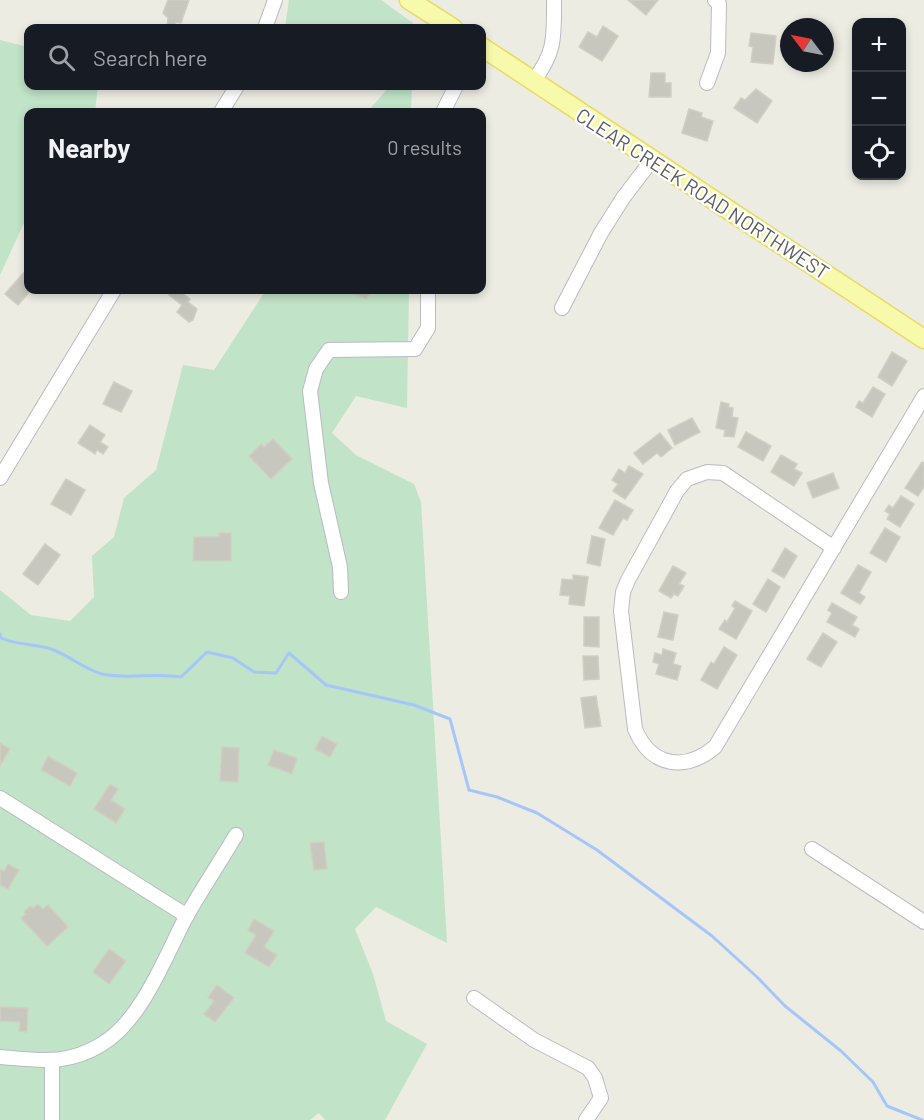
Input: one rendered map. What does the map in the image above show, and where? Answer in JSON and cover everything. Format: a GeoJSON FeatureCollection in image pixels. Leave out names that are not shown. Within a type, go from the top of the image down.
{"type":"FeatureCollection","features":[{"type":"Feature","properties":{"kind":"main road"},"geometry":{"type":"LineString","coordinates":[[409,0],[447,24]]}},
{"type":"Feature","properties":{"kind":"main road","name":"CLEAR CREEK ROAD NORTHWEST"},"geometry":{"type":"LineString","coordinates":[[486,50],[924,339]]}},
{"type":"Feature","properties":{"kind":"street"},"geometry":{"type":"LineString","coordinates":[[266,24],[275,0]]}},
{"type":"Feature","properties":{"kind":"street"},"geometry":{"type":"LineString","coordinates":[[533,81],[550,56],[554,0]]}},
{"type":"Feature","properties":{"kind":"street"},"geometry":{"type":"LineString","coordinates":[[707,83],[718,52],[719,4],[716,0]]}},
{"type":"Feature","properties":{"kind":"street"},"geometry":{"type":"LineString","coordinates":[[223,108],[235,90]]}},
{"type":"Feature","properties":{"kind":"street"},"geometry":{"type":"LineString","coordinates":[[444,108],[454,90]]}},
{"type":"Feature","properties":{"kind":"street"},"geometry":{"type":"LineString","coordinates":[[562,308],[622,198],[652,160]]}},
{"type":"Feature","properties":{"kind":"street"},"geometry":{"type":"LineString","coordinates":[[0,478],[112,294]]}},
{"type":"Feature","properties":{"kind":"street"},"geometry":{"type":"LineString","coordinates":[[341,592],[340,567],[321,483],[310,391],[316,369],[329,350],[415,349],[428,328],[428,294]]}},
{"type":"Feature","properties":{"kind":"street"},"geometry":{"type":"LineString","coordinates":[[834,548],[723,473],[707,472],[687,479],[669,504],[623,592],[621,611],[635,729],[647,750],[671,763],[684,763],[702,758],[715,747],[834,548],[924,396]]}},
{"type":"Feature","properties":{"kind":"street"},"geometry":{"type":"LineString","coordinates":[[0,798],[187,916]]}},
{"type":"Feature","properties":{"kind":"street"},"geometry":{"type":"LineString","coordinates":[[0,1057],[52,1061],[77,1055],[102,1044],[121,1028],[141,1004],[187,916],[236,835]]}},
{"type":"Feature","properties":{"kind":"street"},"geometry":{"type":"LineString","coordinates":[[812,849],[924,922]]}},
{"type":"Feature","properties":{"kind":"street"},"geometry":{"type":"LineString","coordinates":[[474,998],[534,1040],[591,1071],[601,1098],[586,1120]]}},
{"type":"Feature","properties":{"kind":"street"},"geometry":{"type":"LineString","coordinates":[[52,1061],[52,1120]]}},
{"type":"Feature","properties":{"kind":"green space"},"geometry":{"type":"Polygon","coordinates":[[[289,0],[381,0],[413,23],[413,24],[286,24],[289,0]]]}},
{"type":"Feature","properties":{"kind":"green space"},"geometry":{"type":"Polygon","coordinates":[[[0,40],[24,46],[24,90],[98,90],[95,108],[24,108],[24,223],[0,275],[0,40]]]}},
{"type":"Feature","properties":{"kind":"green space"},"geometry":{"type":"Polygon","coordinates":[[[386,90],[412,90],[411,108],[371,108],[386,90]]]}},
{"type":"Feature","properties":{"kind":"green space"},"geometry":{"type":"Polygon","coordinates":[[[263,294],[409,294],[407,408],[356,396],[332,433],[356,455],[414,484],[421,502],[447,943],[376,907],[355,929],[373,974],[386,1021],[427,1044],[385,1120],[325,1120],[319,1113],[310,1120],[0,1120],[0,590],[31,615],[70,621],[94,597],[92,556],[114,537],[124,498],[156,470],[183,365],[214,370],[263,294]]]}},
{"type":"Feature","properties":{"kind":"building"},"geometry":{"type":"Polygon","coordinates":[[[168,0],[189,0],[181,23],[167,24],[168,18],[163,13],[168,0]]]}},
{"type":"Feature","properties":{"kind":"building"},"geometry":{"type":"Polygon","coordinates":[[[628,0],[658,0],[646,15],[628,0]]]}},
{"type":"Feature","properties":{"kind":"building"},"geometry":{"type":"Polygon","coordinates":[[[603,26],[618,36],[602,61],[579,47],[588,32],[597,37],[603,26]]]}},
{"type":"Feature","properties":{"kind":"building"},"geometry":{"type":"Polygon","coordinates":[[[751,33],[776,36],[773,64],[751,62],[753,47],[749,46],[751,33]]]}},
{"type":"Feature","properties":{"kind":"building"},"geometry":{"type":"Polygon","coordinates":[[[651,73],[665,73],[665,83],[671,83],[671,97],[649,97],[651,73]]]}},
{"type":"Feature","properties":{"kind":"building"},"geometry":{"type":"Polygon","coordinates":[[[756,89],[772,101],[757,123],[734,108],[741,98],[745,100],[756,89]]]}},
{"type":"Feature","properties":{"kind":"building"},"geometry":{"type":"Polygon","coordinates":[[[689,109],[702,113],[701,117],[713,121],[707,141],[682,133],[689,109]]]}},
{"type":"Feature","properties":{"kind":"building"},"geometry":{"type":"Polygon","coordinates":[[[24,272],[24,294],[28,294],[18,305],[5,294],[24,272]]]}},
{"type":"Feature","properties":{"kind":"building"},"geometry":{"type":"Polygon","coordinates":[[[183,294],[190,299],[188,302],[197,309],[193,320],[189,322],[177,312],[182,305],[169,295],[183,294]]]}},
{"type":"Feature","properties":{"kind":"building"},"geometry":{"type":"Polygon","coordinates":[[[355,294],[369,294],[366,299],[355,294]]]}},
{"type":"Feature","properties":{"kind":"building"},"geometry":{"type":"Polygon","coordinates":[[[892,352],[907,361],[892,386],[878,377],[892,352]]]}},
{"type":"Feature","properties":{"kind":"building"},"geometry":{"type":"Polygon","coordinates":[[[114,382],[132,391],[121,412],[103,404],[114,382]]]}},
{"type":"Feature","properties":{"kind":"building"},"geometry":{"type":"Polygon","coordinates":[[[873,387],[885,394],[872,417],[856,407],[859,401],[863,403],[873,387]]]}},
{"type":"Feature","properties":{"kind":"building"},"geometry":{"type":"Polygon","coordinates":[[[721,402],[729,404],[728,407],[733,408],[732,417],[738,418],[734,437],[724,436],[725,430],[716,428],[721,402]]]}},
{"type":"Feature","properties":{"kind":"building"},"geometry":{"type":"Polygon","coordinates":[[[692,418],[700,432],[675,445],[668,430],[692,418]]]}},
{"type":"Feature","properties":{"kind":"building"},"geometry":{"type":"Polygon","coordinates":[[[90,425],[105,435],[100,442],[108,447],[103,454],[97,450],[95,454],[78,443],[90,425]]]}},
{"type":"Feature","properties":{"kind":"building"},"geometry":{"type":"Polygon","coordinates":[[[746,432],[771,446],[763,461],[738,447],[746,432]]]}},
{"type":"Feature","properties":{"kind":"building"},"geometry":{"type":"Polygon","coordinates":[[[660,433],[672,448],[661,457],[657,453],[643,464],[634,453],[660,433]]]}},
{"type":"Feature","properties":{"kind":"building"},"geometry":{"type":"Polygon","coordinates":[[[273,439],[292,459],[271,479],[249,456],[261,444],[264,447],[273,439]]]}},
{"type":"Feature","properties":{"kind":"building"},"geometry":{"type":"Polygon","coordinates":[[[781,455],[797,464],[794,469],[802,473],[794,486],[771,472],[781,455]]]}},
{"type":"Feature","properties":{"kind":"building"},"geometry":{"type":"Polygon","coordinates":[[[922,462],[924,463],[924,487],[918,496],[905,488],[922,462]]]}},
{"type":"Feature","properties":{"kind":"building"},"geometry":{"type":"Polygon","coordinates":[[[629,466],[643,474],[625,499],[613,491],[618,484],[612,480],[619,469],[625,473],[629,466]]]}},
{"type":"Feature","properties":{"kind":"building"},"geometry":{"type":"Polygon","coordinates":[[[833,473],[839,488],[813,498],[807,483],[833,473]]]}},
{"type":"Feature","properties":{"kind":"building"},"geometry":{"type":"Polygon","coordinates":[[[66,479],[85,490],[71,515],[51,504],[66,479]]]}},
{"type":"Feature","properties":{"kind":"building"},"geometry":{"type":"Polygon","coordinates":[[[901,496],[914,504],[900,527],[887,519],[890,514],[885,511],[889,505],[893,508],[901,496]]]}},
{"type":"Feature","properties":{"kind":"building"},"geometry":{"type":"Polygon","coordinates":[[[615,500],[633,510],[627,520],[623,518],[613,535],[599,528],[615,500]]]}},
{"type":"Feature","properties":{"kind":"building"},"geometry":{"type":"Polygon","coordinates":[[[885,528],[900,537],[886,562],[870,553],[885,528]]]}},
{"type":"Feature","properties":{"kind":"building"},"geometry":{"type":"Polygon","coordinates":[[[219,533],[231,533],[231,561],[193,561],[194,537],[219,537],[219,533]]]}},
{"type":"Feature","properties":{"kind":"building"},"geometry":{"type":"Polygon","coordinates":[[[592,536],[605,539],[600,566],[587,563],[592,536]]]}},
{"type":"Feature","properties":{"kind":"building"},"geometry":{"type":"Polygon","coordinates":[[[45,544],[60,555],[38,585],[23,574],[45,544]]]}},
{"type":"Feature","properties":{"kind":"building"},"geometry":{"type":"Polygon","coordinates":[[[785,548],[797,556],[784,578],[772,571],[785,548]]]}},
{"type":"Feature","properties":{"kind":"building"},"geometry":{"type":"Polygon","coordinates":[[[858,565],[871,572],[859,593],[865,597],[860,604],[841,593],[858,565]]]}},
{"type":"Feature","properties":{"kind":"building"},"geometry":{"type":"Polygon","coordinates":[[[673,566],[686,573],[679,584],[684,586],[678,596],[674,594],[671,598],[659,591],[673,566]]]}},
{"type":"Feature","properties":{"kind":"building"},"geometry":{"type":"Polygon","coordinates":[[[573,575],[588,577],[584,606],[569,604],[570,596],[560,595],[562,579],[573,580],[573,575]]]}},
{"type":"Feature","properties":{"kind":"building"},"geometry":{"type":"Polygon","coordinates":[[[768,579],[780,587],[766,612],[753,604],[768,579]]]}},
{"type":"Feature","properties":{"kind":"building"},"geometry":{"type":"Polygon","coordinates":[[[735,601],[752,611],[736,639],[719,629],[725,620],[727,622],[735,608],[732,606],[735,601]]]}},
{"type":"Feature","properties":{"kind":"building"},"geometry":{"type":"Polygon","coordinates":[[[832,603],[857,617],[852,625],[859,629],[855,637],[827,622],[832,613],[828,610],[832,603]]]}},
{"type":"Feature","properties":{"kind":"building"},"geometry":{"type":"Polygon","coordinates":[[[664,612],[678,615],[673,640],[658,637],[664,612]]]}},
{"type":"Feature","properties":{"kind":"building"},"geometry":{"type":"Polygon","coordinates":[[[584,617],[599,617],[599,647],[584,646],[584,617]]]}},
{"type":"Feature","properties":{"kind":"building"},"geometry":{"type":"Polygon","coordinates":[[[823,633],[837,642],[821,667],[807,659],[823,633]]]}},
{"type":"Feature","properties":{"kind":"building"},"geometry":{"type":"Polygon","coordinates":[[[724,647],[737,655],[717,689],[701,680],[711,662],[714,664],[724,647]]]}},
{"type":"Feature","properties":{"kind":"building"},"geometry":{"type":"Polygon","coordinates":[[[663,649],[676,653],[673,664],[681,666],[677,680],[656,674],[659,664],[653,662],[655,653],[662,655],[663,649]]]}},
{"type":"Feature","properties":{"kind":"building"},"geometry":{"type":"Polygon","coordinates":[[[583,656],[598,656],[599,679],[584,680],[583,656]]]}},
{"type":"Feature","properties":{"kind":"building"},"geometry":{"type":"Polygon","coordinates":[[[596,696],[601,726],[585,728],[581,698],[596,696]]]}},
{"type":"Feature","properties":{"kind":"building"},"geometry":{"type":"Polygon","coordinates":[[[322,736],[337,744],[330,757],[315,749],[322,736]]]}},
{"type":"Feature","properties":{"kind":"building"},"geometry":{"type":"Polygon","coordinates":[[[0,743],[10,749],[0,766],[0,743]]]}},
{"type":"Feature","properties":{"kind":"building"},"geometry":{"type":"Polygon","coordinates":[[[222,747],[239,748],[238,782],[220,781],[222,747]]]}},
{"type":"Feature","properties":{"kind":"building"},"geometry":{"type":"Polygon","coordinates":[[[274,750],[297,758],[292,774],[268,765],[274,750]]]}},
{"type":"Feature","properties":{"kind":"building"},"geometry":{"type":"Polygon","coordinates":[[[48,756],[77,773],[70,786],[41,770],[48,756]]]}},
{"type":"Feature","properties":{"kind":"building"},"geometry":{"type":"Polygon","coordinates":[[[110,784],[118,789],[111,800],[125,809],[116,823],[94,809],[110,784]]]}},
{"type":"Feature","properties":{"kind":"building"},"geometry":{"type":"Polygon","coordinates":[[[324,842],[327,869],[314,870],[310,843],[324,842]]]}},
{"type":"Feature","properties":{"kind":"building"},"geometry":{"type":"Polygon","coordinates":[[[8,864],[19,870],[8,889],[0,885],[0,869],[4,871],[8,864]]]}},
{"type":"Feature","properties":{"kind":"building"},"geometry":{"type":"Polygon","coordinates":[[[38,904],[43,909],[48,905],[68,927],[47,946],[21,918],[30,906],[33,908],[38,904]]]}},
{"type":"Feature","properties":{"kind":"building"},"geometry":{"type":"Polygon","coordinates":[[[254,919],[274,931],[264,947],[277,955],[269,967],[245,953],[256,935],[248,930],[254,919]]]}},
{"type":"Feature","properties":{"kind":"building"},"geometry":{"type":"Polygon","coordinates":[[[109,949],[126,961],[109,984],[93,972],[109,949]]]}},
{"type":"Feature","properties":{"kind":"building"},"geometry":{"type":"Polygon","coordinates":[[[217,985],[234,998],[215,1022],[204,1014],[214,1001],[208,997],[217,985]]]}},
{"type":"Feature","properties":{"kind":"building"},"geometry":{"type":"Polygon","coordinates":[[[0,1007],[28,1008],[27,1032],[19,1031],[20,1022],[0,1021],[0,1007]]]}},
{"type":"Feature","properties":{"kind":"waterway"},"geometry":{"type":"LineString","coordinates":[[0,634],[1,638],[7,640],[51,649],[95,672],[112,676],[181,677],[207,652],[233,658],[254,672],[276,673],[289,653],[326,685],[414,705],[450,719],[469,790],[497,797],[537,813],[597,850],[712,936],[785,1006],[841,1051],[873,1082],[887,1106],[922,1120]]}}]}
